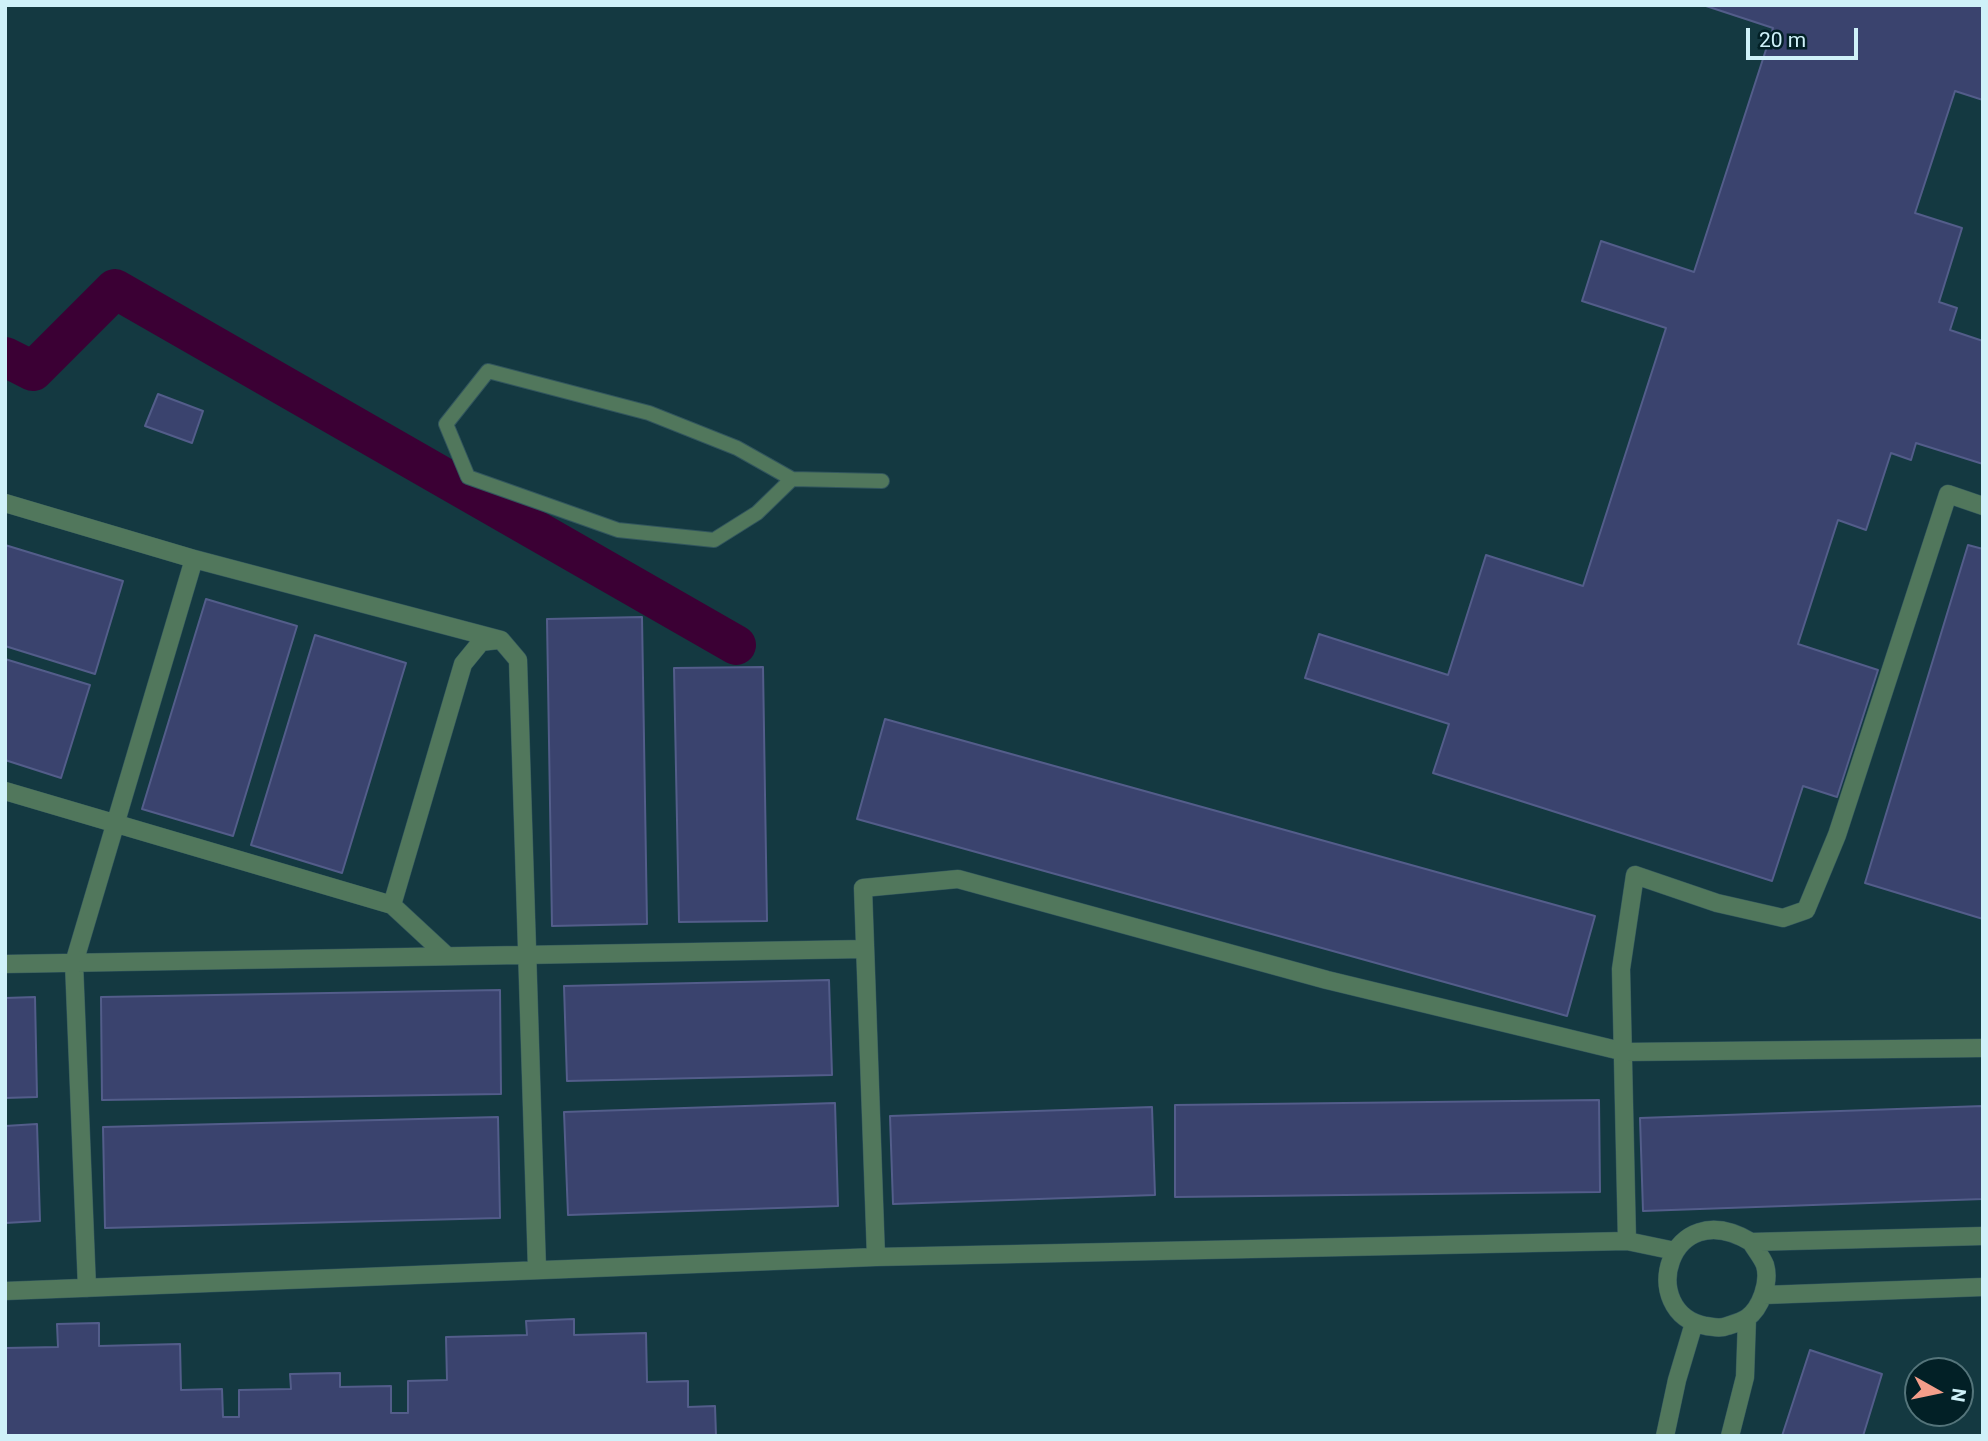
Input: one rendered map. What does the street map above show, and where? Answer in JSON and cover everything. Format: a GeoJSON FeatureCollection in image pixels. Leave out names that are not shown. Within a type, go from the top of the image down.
{"type":"FeatureCollection","features":[{"type":"Feature","properties":{"kind":"street"},"geometry":{"type":"LineString","coordinates":[[1627,1241],[1625,1052],[1621,969],[1635,875],[1717,903],[1783,918],[1806,910],[1837,835],[1948,494],[1983,506]]}},
{"type":"Feature","properties":{"kind":"street"},"geometry":{"type":"LineString","coordinates":[[5,503],[194,559],[501,640],[518,660],[525,954],[537,1269]]}},
{"type":"Feature","properties":{"kind":"street"},"geometry":{"type":"LineString","coordinates":[[87,1288],[74,962],[194,559]]}},
{"type":"Feature","properties":{"kind":"street"},"geometry":{"type":"LineString","coordinates":[[392,905],[463,664],[481,642],[501,640]]}},
{"type":"Feature","properties":{"kind":"street"},"geometry":{"type":"LineString","coordinates":[[5,791],[392,905],[447,956]]}},
{"type":"Feature","properties":{"kind":"street"},"geometry":{"type":"LineString","coordinates":[[876,1257],[863,888],[958,879],[1327,979],[1625,1052],[1983,1048]]}},
{"type":"Feature","properties":{"kind":"street"},"geometry":{"type":"LineString","coordinates":[[5,964],[865,950]]}},
{"type":"Feature","properties":{"kind":"street"},"geometry":{"type":"LineString","coordinates":[[1710,1228],[1733,1231],[1751,1242],[1766,1266],[1764,1295],[1747,1318],[1722,1328],[1694,1323],[1678,1310],[1668,1292],[1667,1271],[1675,1251],[1690,1236],[1710,1228]]}},
{"type":"Feature","properties":{"kind":"street"},"geometry":{"type":"LineString","coordinates":[[1751,1242],[1983,1236]]}},
{"type":"Feature","properties":{"kind":"street"},"geometry":{"type":"LineString","coordinates":[[5,1291],[876,1257],[1627,1241],[1675,1251]]}},
{"type":"Feature","properties":{"kind":"street"},"geometry":{"type":"LineString","coordinates":[[1764,1295],[1983,1287]]}},
{"type":"Feature","properties":{"kind":"street"},"geometry":{"type":"LineString","coordinates":[[1730,1436],[1745,1377],[1747,1318]]}},
{"type":"Feature","properties":{"kind":"street"},"geometry":{"type":"LineString","coordinates":[[1665,1436],[1677,1380],[1694,1323]]}},
{"type":"Feature","properties":{"kind":"lane"},"geometry":{"type":"LineString","coordinates":[[792,479],[757,513],[714,540],[618,530],[468,477],[446,424],[488,371],[649,413],[737,448],[792,479],[882,481]]}},
{"type":"Feature","properties":{"kind":"building"},"geometry":{"type":"Polygon","coordinates":[[[1703,5],[1983,5],[1983,100],[1955,91],[1915,213],[1962,228],[1939,302],[1957,308],[1950,330],[1983,341],[1983,464],[1916,443],[1911,460],[1891,453],[1866,530],[1838,520],[1798,644],[1878,670],[1837,797],[1803,786],[1772,881],[1433,773],[1449,724],[1305,678],[1319,634],[1448,675],[1486,555],[1583,586],[1666,328],[1582,301],[1601,241],[1694,272],[1773,28],[1703,5]]]}},
{"type":"Feature","properties":{"kind":"building"},"geometry":{"type":"Polygon","coordinates":[[[158,394],[203,411],[192,443],[145,426],[158,394]]]}},
{"type":"Feature","properties":{"kind":"building"},"geometry":{"type":"Polygon","coordinates":[[[5,545],[123,581],[95,674],[5,646],[5,545]]]}},
{"type":"Feature","properties":{"kind":"building"},"geometry":{"type":"Polygon","coordinates":[[[1968,545],[1983,549],[1983,919],[1865,883],[1968,545]]]}},
{"type":"Feature","properties":{"kind":"building"},"geometry":{"type":"Polygon","coordinates":[[[206,599],[297,626],[233,836],[142,809],[206,599]]]}},
{"type":"Feature","properties":{"kind":"building"},"geometry":{"type":"Polygon","coordinates":[[[642,617],[647,924],[552,926],[547,619],[642,617]]]}},
{"type":"Feature","properties":{"kind":"building"},"geometry":{"type":"Polygon","coordinates":[[[315,635],[406,663],[342,873],[251,845],[315,635]]]}},
{"type":"Feature","properties":{"kind":"building"},"geometry":{"type":"Polygon","coordinates":[[[5,659],[90,685],[61,778],[5,760],[5,659]]]}},
{"type":"Feature","properties":{"kind":"building"},"geometry":{"type":"Polygon","coordinates":[[[763,667],[767,921],[679,922],[674,668],[763,667]]]}},
{"type":"Feature","properties":{"kind":"building"},"geometry":{"type":"Polygon","coordinates":[[[885,719],[1595,916],[1567,1016],[857,819],[885,719]]]}},
{"type":"Feature","properties":{"kind":"building"},"geometry":{"type":"Polygon","coordinates":[[[829,980],[832,1075],[567,1081],[564,986],[829,980]]]}},
{"type":"Feature","properties":{"kind":"building"},"geometry":{"type":"Polygon","coordinates":[[[500,990],[501,1094],[102,1100],[101,997],[500,990]]]}},
{"type":"Feature","properties":{"kind":"building"},"geometry":{"type":"Polygon","coordinates":[[[35,997],[37,1097],[5,1098],[5,998],[35,997]]]}},
{"type":"Feature","properties":{"kind":"building"},"geometry":{"type":"Polygon","coordinates":[[[1599,1100],[1600,1192],[1175,1197],[1175,1105],[1599,1100]]]}},
{"type":"Feature","properties":{"kind":"building"},"geometry":{"type":"Polygon","coordinates":[[[835,1103],[838,1206],[568,1215],[564,1112],[835,1103]]]}},
{"type":"Feature","properties":{"kind":"building"},"geometry":{"type":"Polygon","coordinates":[[[1983,1106],[1983,1199],[1643,1211],[1640,1118],[1983,1106]]]}},
{"type":"Feature","properties":{"kind":"building"},"geometry":{"type":"Polygon","coordinates":[[[1152,1107],[1155,1195],[893,1204],[890,1116],[1152,1107]]]}},
{"type":"Feature","properties":{"kind":"building"},"geometry":{"type":"Polygon","coordinates":[[[498,1117],[500,1218],[105,1228],[103,1127],[498,1117]]]}},
{"type":"Feature","properties":{"kind":"building"},"geometry":{"type":"Polygon","coordinates":[[[37,1124],[40,1221],[5,1223],[5,1126],[37,1124]]]}},
{"type":"Feature","properties":{"kind":"building"},"geometry":{"type":"Polygon","coordinates":[[[574,1319],[574,1335],[646,1333],[647,1382],[688,1381],[688,1407],[715,1406],[716,1436],[5,1436],[5,1348],[58,1347],[57,1324],[99,1323],[99,1346],[180,1344],[181,1390],[222,1389],[223,1417],[239,1417],[239,1390],[291,1389],[290,1374],[340,1373],[340,1387],[391,1386],[391,1413],[408,1413],[408,1381],[447,1380],[446,1337],[527,1335],[526,1321],[574,1319]]]}},
{"type":"Feature","properties":{"kind":"building"},"geometry":{"type":"Polygon","coordinates":[[[1810,1350],[1882,1374],[1863,1436],[1782,1436],[1810,1350]]]}},
{"type":"Feature","properties":{"kind":"waterway"},"geometry":{"type":"LineString","coordinates":[[5,357],[33,371],[115,289],[736,645]]}}]}
